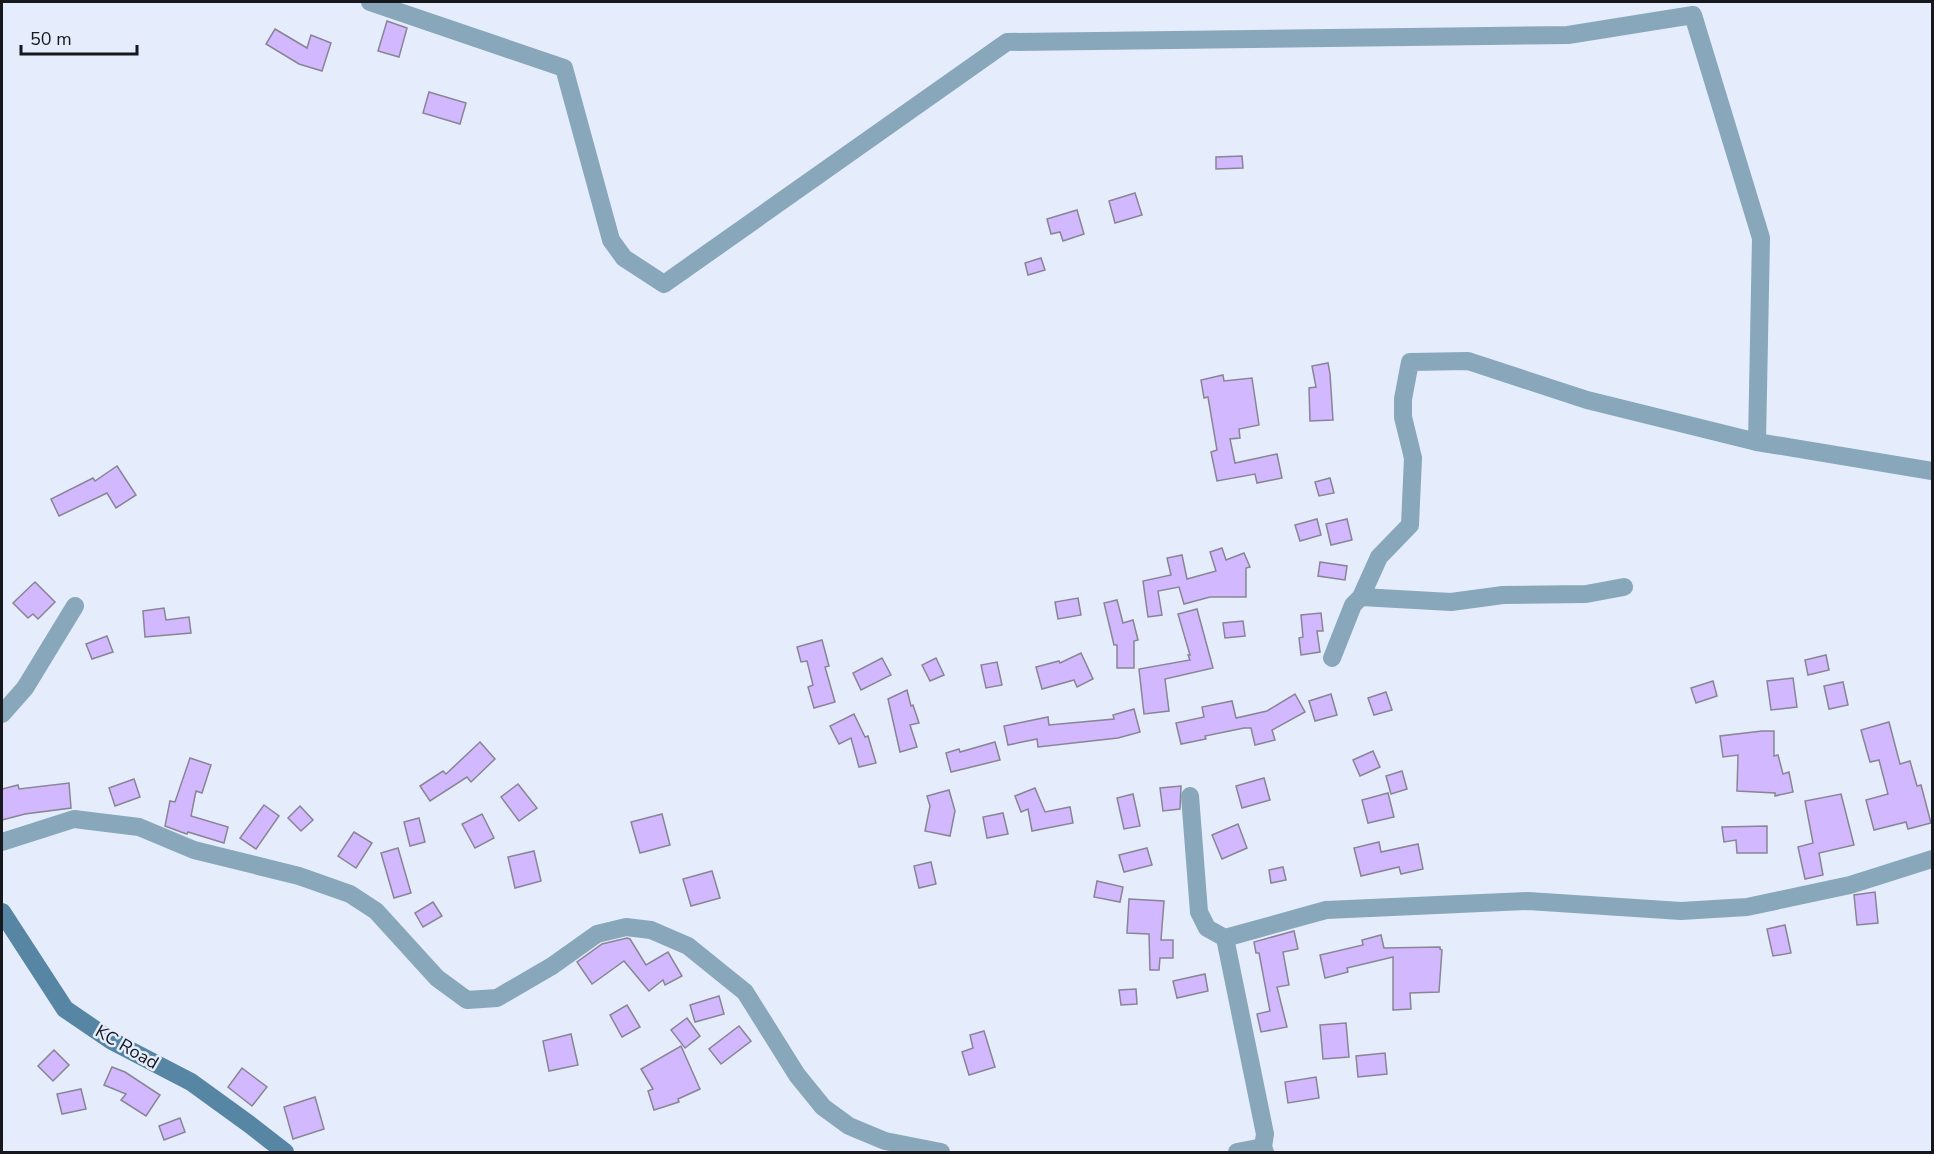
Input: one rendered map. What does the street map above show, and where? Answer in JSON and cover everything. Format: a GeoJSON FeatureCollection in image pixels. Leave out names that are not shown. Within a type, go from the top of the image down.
{"type":"FeatureCollection","features":[{"type":"Feature","properties":{"kind":"main road","name":"KC Road"},"geometry":{"type":"LineString","coordinates":[[2,912],[64,1009],[112,1041],[191,1082],[285,1152]]}},
{"type":"Feature","properties":{"kind":"street"},"geometry":{"type":"LineString","coordinates":[[370,2],[564,68],[611,240],[624,258],[664,284],[1007,42],[1568,35],[1693,15],[1706,2]]}},
{"type":"Feature","properties":{"kind":"street"},"geometry":{"type":"LineString","coordinates":[[1693,15],[1761,238],[1757,442]]}},
{"type":"Feature","properties":{"kind":"street"},"geometry":{"type":"LineString","coordinates":[[1332,658],[1353,605],[1361,597],[1379,557],[1410,525],[1413,458],[1403,417],[1403,399],[1410,362],[1468,361],[1587,400],[1757,442],[1932,471]]}},
{"type":"Feature","properties":{"kind":"street"},"geometry":{"type":"LineString","coordinates":[[1361,597],[1451,603],[1503,595],[1586,594],[1624,587]]}},
{"type":"Feature","properties":{"kind":"street"},"geometry":{"type":"LineString","coordinates":[[2,714],[25,688],[75,606]]}},
{"type":"Feature","properties":{"kind":"street"},"geometry":{"type":"LineString","coordinates":[[1190,796],[1199,912],[1207,928],[1225,938],[1326,910],[1528,901],[1681,911],[1747,907],[1850,885],[1932,859]]}},
{"type":"Feature","properties":{"kind":"street"},"geometry":{"type":"LineString","coordinates":[[2,842],[74,819],[139,828],[194,850],[299,876],[350,894],[376,910],[437,978],[467,1000],[497,998],[552,966],[597,934],[626,927],[651,930],[688,946],[745,993],[797,1075],[823,1107],[849,1126],[885,1141],[941,1152]]}},
{"type":"Feature","properties":{"kind":"street"},"geometry":{"type":"LineString","coordinates":[[1225,938],[1266,1134],[1264,1150],[1237,1152]]}},
{"type":"Feature","properties":{"kind":"building"},"geometry":{"type":"Polygon","coordinates":[[[387,21],[407,28],[399,57],[378,51],[387,21]]]}},
{"type":"Feature","properties":{"kind":"building"},"geometry":{"type":"Polygon","coordinates":[[[275,29],[307,48],[311,35],[331,43],[322,71],[299,64],[266,44],[275,29]]]}},
{"type":"Feature","properties":{"kind":"building"},"geometry":{"type":"Polygon","coordinates":[[[429,92],[466,103],[460,124],[423,113],[429,92]]]}},
{"type":"Feature","properties":{"kind":"building"},"geometry":{"type":"Polygon","coordinates":[[[1242,156],[1243,168],[1216,169],[1216,157],[1242,156]]]}},
{"type":"Feature","properties":{"kind":"building"},"geometry":{"type":"Polygon","coordinates":[[[1135,193],[1142,215],[1115,223],[1109,201],[1135,193]]]}},
{"type":"Feature","properties":{"kind":"building"},"geometry":{"type":"Polygon","coordinates":[[[1077,210],[1084,234],[1063,241],[1060,232],[1051,234],[1047,219],[1077,210]]]}},
{"type":"Feature","properties":{"kind":"building"},"geometry":{"type":"Polygon","coordinates":[[[1041,258],[1045,270],[1028,275],[1025,263],[1041,258]]]}},
{"type":"Feature","properties":{"kind":"building"},"geometry":{"type":"Polygon","coordinates":[[[1328,363],[1333,420],[1310,421],[1309,388],[1316,387],[1312,366],[1328,363]]]}},
{"type":"Feature","properties":{"kind":"building"},"geometry":{"type":"Polygon","coordinates":[[[1223,375],[1224,381],[1252,378],[1259,425],[1239,429],[1240,438],[1230,439],[1235,463],[1277,454],[1282,478],[1257,483],[1255,474],[1217,481],[1211,452],[1217,450],[1208,397],[1204,398],[1201,380],[1223,375]]]}},
{"type":"Feature","properties":{"kind":"building"},"geometry":{"type":"Polygon","coordinates":[[[117,466],[136,495],[116,508],[107,493],[59,516],[51,499],[93,478],[95,481],[117,466]]]}},
{"type":"Feature","properties":{"kind":"building"},"geometry":{"type":"Polygon","coordinates":[[[1330,478],[1334,493],[1319,496],[1315,482],[1330,478]]]}},
{"type":"Feature","properties":{"kind":"building"},"geometry":{"type":"Polygon","coordinates":[[[1317,519],[1321,535],[1300,541],[1295,525],[1317,519]]]}},
{"type":"Feature","properties":{"kind":"building"},"geometry":{"type":"Polygon","coordinates":[[[1347,519],[1352,540],[1331,545],[1326,524],[1347,519]]]}},
{"type":"Feature","properties":{"kind":"building"},"geometry":{"type":"Polygon","coordinates":[[[1222,548],[1226,560],[1244,553],[1250,567],[1246,568],[1246,597],[1210,597],[1184,604],[1179,587],[1158,591],[1162,615],[1148,617],[1143,581],[1171,575],[1167,558],[1182,555],[1187,579],[1216,571],[1210,552],[1222,548]]]}},
{"type":"Feature","properties":{"kind":"building"},"geometry":{"type":"Polygon","coordinates":[[[1320,562],[1347,566],[1345,580],[1318,576],[1320,562]]]}},
{"type":"Feature","properties":{"kind":"building"},"geometry":{"type":"Polygon","coordinates":[[[35,582],[55,602],[38,619],[33,614],[28,618],[13,603],[35,582]]]}},
{"type":"Feature","properties":{"kind":"building"},"geometry":{"type":"Polygon","coordinates":[[[1078,598],[1081,615],[1058,619],[1055,602],[1078,598]]]}},
{"type":"Feature","properties":{"kind":"building"},"geometry":{"type":"Polygon","coordinates":[[[1117,600],[1123,623],[1133,620],[1138,640],[1134,641],[1134,668],[1117,668],[1117,645],[1114,645],[1104,603],[1117,600]]]}},
{"type":"Feature","properties":{"kind":"building"},"geometry":{"type":"Polygon","coordinates":[[[164,608],[166,620],[189,617],[191,633],[145,637],[143,611],[164,608]]]}},
{"type":"Feature","properties":{"kind":"building"},"geometry":{"type":"Polygon","coordinates":[[[1197,609],[1213,668],[1165,679],[1169,711],[1144,714],[1139,669],[1190,660],[1178,614],[1197,609]]]}},
{"type":"Feature","properties":{"kind":"building"},"geometry":{"type":"Polygon","coordinates":[[[1321,613],[1323,631],[1317,631],[1320,652],[1301,655],[1299,638],[1303,637],[1301,615],[1321,613]]]}},
{"type":"Feature","properties":{"kind":"building"},"geometry":{"type":"Polygon","coordinates":[[[1243,621],[1245,636],[1225,638],[1223,623],[1243,621]]]}},
{"type":"Feature","properties":{"kind":"building"},"geometry":{"type":"Polygon","coordinates":[[[107,636],[113,652],[92,659],[86,644],[107,636]]]}},
{"type":"Feature","properties":{"kind":"building"},"geometry":{"type":"Polygon","coordinates":[[[822,640],[829,666],[825,667],[835,702],[814,708],[808,687],[813,685],[807,661],[801,662],[797,647],[822,640]]]}},
{"type":"Feature","properties":{"kind":"building"},"geometry":{"type":"Polygon","coordinates":[[[1081,653],[1093,679],[1077,687],[1074,680],[1042,689],[1036,667],[1059,661],[1060,663],[1081,653]]]}},
{"type":"Feature","properties":{"kind":"building"},"geometry":{"type":"Polygon","coordinates":[[[1826,655],[1829,670],[1808,675],[1805,660],[1826,655]]]}},
{"type":"Feature","properties":{"kind":"building"},"geometry":{"type":"Polygon","coordinates":[[[882,658],[891,675],[861,690],[853,673],[882,658]]]}},
{"type":"Feature","properties":{"kind":"building"},"geometry":{"type":"Polygon","coordinates":[[[936,658],[944,675],[930,681],[922,665],[936,658]]]}},
{"type":"Feature","properties":{"kind":"building"},"geometry":{"type":"Polygon","coordinates":[[[997,662],[1002,685],[986,688],[981,665],[997,662]]]}},
{"type":"Feature","properties":{"kind":"building"},"geometry":{"type":"Polygon","coordinates":[[[1793,678],[1797,707],[1771,710],[1767,681],[1793,678]]]}},
{"type":"Feature","properties":{"kind":"building"},"geometry":{"type":"Polygon","coordinates":[[[1713,681],[1717,696],[1696,703],[1691,688],[1713,681]]]}},
{"type":"Feature","properties":{"kind":"building"},"geometry":{"type":"Polygon","coordinates":[[[1843,682],[1848,705],[1829,709],[1824,686],[1843,682]]]}},
{"type":"Feature","properties":{"kind":"building"},"geometry":{"type":"Polygon","coordinates":[[[907,690],[919,723],[910,725],[917,747],[900,752],[888,699],[907,690]]]}},
{"type":"Feature","properties":{"kind":"building"},"geometry":{"type":"Polygon","coordinates":[[[1386,692],[1392,710],[1374,715],[1368,698],[1386,692]]]}},
{"type":"Feature","properties":{"kind":"building"},"geometry":{"type":"Polygon","coordinates":[[[1295,694],[1305,712],[1272,730],[1275,740],[1255,745],[1251,728],[1244,728],[1205,736],[1206,739],[1181,744],[1176,723],[1204,717],[1202,707],[1232,701],[1236,718],[1267,711],[1295,694]]]}},
{"type":"Feature","properties":{"kind":"building"},"geometry":{"type":"Polygon","coordinates":[[[1331,694],[1337,715],[1315,721],[1309,701],[1331,694]]]}},
{"type":"Feature","properties":{"kind":"building"},"geometry":{"type":"Polygon","coordinates":[[[1134,709],[1140,732],[1118,738],[1038,747],[1037,739],[1008,745],[1004,726],[1048,717],[1049,725],[1114,719],[1113,715],[1134,709]]]}},
{"type":"Feature","properties":{"kind":"building"},"geometry":{"type":"Polygon","coordinates":[[[854,714],[865,737],[868,736],[876,763],[859,767],[851,738],[839,744],[830,726],[854,714]]]}},
{"type":"Feature","properties":{"kind":"building"},"geometry":{"type":"Polygon","coordinates":[[[1889,722],[1900,764],[1910,761],[1917,786],[1921,785],[1931,823],[1908,829],[1906,822],[1874,830],[1866,800],[1888,794],[1879,760],[1870,762],[1861,730],[1889,722]]]}},
{"type":"Feature","properties":{"kind":"building"},"geometry":{"type":"Polygon","coordinates":[[[1774,731],[1774,756],[1778,755],[1783,774],[1789,772],[1793,792],[1775,796],[1775,793],[1737,791],[1738,755],[1723,757],[1720,736],[1774,731]]]}},
{"type":"Feature","properties":{"kind":"building"},"geometry":{"type":"Polygon","coordinates":[[[480,742],[495,759],[471,782],[467,777],[430,801],[420,786],[443,771],[446,774],[480,742]]]}},
{"type":"Feature","properties":{"kind":"building"},"geometry":{"type":"Polygon","coordinates":[[[995,742],[1000,760],[951,772],[946,753],[959,749],[960,752],[995,742]]]}},
{"type":"Feature","properties":{"kind":"building"},"geometry":{"type":"Polygon","coordinates":[[[1373,751],[1380,767],[1360,776],[1353,760],[1373,751]]]}},
{"type":"Feature","properties":{"kind":"building"},"geometry":{"type":"Polygon","coordinates":[[[190,758],[211,765],[202,793],[196,791],[191,816],[228,827],[224,843],[165,826],[170,801],[175,802],[190,758]]]}},
{"type":"Feature","properties":{"kind":"building"},"geometry":{"type":"Polygon","coordinates":[[[1402,771],[1407,789],[1391,794],[1386,776],[1402,771]]]}},
{"type":"Feature","properties":{"kind":"building"},"geometry":{"type":"Polygon","coordinates":[[[1264,778],[1270,800],[1242,808],[1236,786],[1264,778]]]}},
{"type":"Feature","properties":{"kind":"building"},"geometry":{"type":"Polygon","coordinates":[[[134,779],[140,797],[115,806],[109,788],[134,779]]]}},
{"type":"Feature","properties":{"kind":"building"},"geometry":{"type":"Polygon","coordinates":[[[69,783],[71,808],[25,814],[2,820],[2,789],[18,785],[19,789],[69,783]]]}},
{"type":"Feature","properties":{"kind":"building"},"geometry":{"type":"Polygon","coordinates":[[[518,784],[537,808],[519,821],[501,797],[518,784]]]}},
{"type":"Feature","properties":{"kind":"building"},"geometry":{"type":"Polygon","coordinates":[[[1181,786],[1180,809],[1163,811],[1160,788],[1181,786]]]}},
{"type":"Feature","properties":{"kind":"building"},"geometry":{"type":"Polygon","coordinates":[[[1035,788],[1045,812],[1070,807],[1073,823],[1032,831],[1028,809],[1021,812],[1015,796],[1035,788]]]}},
{"type":"Feature","properties":{"kind":"building"},"geometry":{"type":"Polygon","coordinates":[[[949,790],[955,811],[950,836],[925,831],[930,806],[927,796],[949,790]]]}},
{"type":"Feature","properties":{"kind":"building"},"geometry":{"type":"Polygon","coordinates":[[[1388,793],[1394,817],[1368,823],[1362,800],[1388,793]]]}},
{"type":"Feature","properties":{"kind":"building"},"geometry":{"type":"Polygon","coordinates":[[[1133,794],[1140,826],[1124,829],[1117,798],[1133,794]]]}},
{"type":"Feature","properties":{"kind":"building"},"geometry":{"type":"Polygon","coordinates":[[[1841,794],[1854,845],[1819,853],[1823,875],[1805,879],[1798,847],[1813,843],[1805,801],[1841,794]]]}},
{"type":"Feature","properties":{"kind":"building"},"geometry":{"type":"Polygon","coordinates":[[[264,805],[279,816],[256,849],[240,838],[264,805]]]}},
{"type":"Feature","properties":{"kind":"building"},"geometry":{"type":"Polygon","coordinates":[[[300,806],[313,820],[301,831],[288,818],[300,806]]]}},
{"type":"Feature","properties":{"kind":"building"},"geometry":{"type":"Polygon","coordinates":[[[1003,813],[1008,834],[987,838],[983,817],[1003,813]]]}},
{"type":"Feature","properties":{"kind":"building"},"geometry":{"type":"Polygon","coordinates":[[[482,814],[494,838],[475,848],[462,824],[482,814]]]}},
{"type":"Feature","properties":{"kind":"building"},"geometry":{"type":"Polygon","coordinates":[[[662,814],[670,845],[640,853],[631,822],[662,814]]]}},
{"type":"Feature","properties":{"kind":"building"},"geometry":{"type":"Polygon","coordinates":[[[419,818],[425,842],[410,846],[404,822],[419,818]]]}},
{"type":"Feature","properties":{"kind":"building"},"geometry":{"type":"Polygon","coordinates":[[[1238,824],[1247,848],[1222,859],[1212,835],[1238,824]]]}},
{"type":"Feature","properties":{"kind":"building"},"geometry":{"type":"Polygon","coordinates":[[[1767,826],[1767,853],[1737,853],[1736,840],[1724,842],[1722,827],[1767,826]]]}},
{"type":"Feature","properties":{"kind":"building"},"geometry":{"type":"Polygon","coordinates":[[[354,832],[372,843],[356,868],[338,856],[354,832]]]}},
{"type":"Feature","properties":{"kind":"building"},"geometry":{"type":"Polygon","coordinates":[[[1379,842],[1381,852],[1418,844],[1423,869],[1401,874],[1399,867],[1361,876],[1354,848],[1379,842]]]}},
{"type":"Feature","properties":{"kind":"building"},"geometry":{"type":"Polygon","coordinates":[[[398,848],[411,893],[394,898],[381,853],[398,848]]]}},
{"type":"Feature","properties":{"kind":"building"},"geometry":{"type":"Polygon","coordinates":[[[1147,848],[1152,865],[1124,872],[1119,855],[1147,848]]]}},
{"type":"Feature","properties":{"kind":"building"},"geometry":{"type":"Polygon","coordinates":[[[534,851],[541,881],[515,888],[508,857],[534,851]]]}},
{"type":"Feature","properties":{"kind":"building"},"geometry":{"type":"Polygon","coordinates":[[[931,862],[936,884],[919,888],[914,866],[931,862]]]}},
{"type":"Feature","properties":{"kind":"building"},"geometry":{"type":"Polygon","coordinates":[[[1283,867],[1286,880],[1271,883],[1269,870],[1283,867]]]}},
{"type":"Feature","properties":{"kind":"building"},"geometry":{"type":"Polygon","coordinates":[[[712,871],[720,898],[691,906],[683,879],[712,871]]]}},
{"type":"Feature","properties":{"kind":"building"},"geometry":{"type":"Polygon","coordinates":[[[1097,881],[1123,887],[1120,902],[1094,897],[1097,881]]]}},
{"type":"Feature","properties":{"kind":"building"},"geometry":{"type":"Polygon","coordinates":[[[1875,892],[1878,923],[1857,925],[1854,895],[1875,892]]]}},
{"type":"Feature","properties":{"kind":"building"},"geometry":{"type":"Polygon","coordinates":[[[1129,899],[1164,901],[1161,940],[1173,940],[1173,958],[1160,958],[1159,970],[1150,970],[1149,934],[1127,933],[1129,899]]]}},
{"type":"Feature","properties":{"kind":"building"},"geometry":{"type":"Polygon","coordinates":[[[433,902],[442,916],[423,927],[415,913],[433,902]]]}},
{"type":"Feature","properties":{"kind":"building"},"geometry":{"type":"Polygon","coordinates":[[[1785,925],[1791,953],[1773,956],[1767,929],[1785,925]]]}},
{"type":"Feature","properties":{"kind":"building"},"geometry":{"type":"Polygon","coordinates":[[[1294,931],[1298,949],[1283,952],[1289,985],[1277,987],[1287,1027],[1261,1032],[1257,1014],[1270,1011],[1259,953],[1256,953],[1254,942],[1294,931]]]}},
{"type":"Feature","properties":{"kind":"building"},"geometry":{"type":"Polygon","coordinates":[[[1381,935],[1384,948],[1440,947],[1442,950],[1439,992],[1410,993],[1411,1009],[1393,1010],[1393,957],[1347,968],[1348,972],[1325,978],[1320,955],[1363,945],[1362,940],[1381,935]]]}},
{"type":"Feature","properties":{"kind":"building"},"geometry":{"type":"Polygon","coordinates":[[[630,939],[646,965],[668,952],[682,976],[665,985],[663,980],[649,991],[624,961],[592,984],[577,962],[602,944],[630,939]]]}},
{"type":"Feature","properties":{"kind":"building"},"geometry":{"type":"Polygon","coordinates":[[[1205,974],[1208,991],[1177,998],[1173,981],[1205,974]]]}},
{"type":"Feature","properties":{"kind":"building"},"geometry":{"type":"Polygon","coordinates":[[[1136,989],[1137,1004],[1121,1005],[1119,990],[1136,989]]]}},
{"type":"Feature","properties":{"kind":"building"},"geometry":{"type":"Polygon","coordinates":[[[719,996],[724,1014],[695,1022],[690,1005],[719,996]]]}},
{"type":"Feature","properties":{"kind":"building"},"geometry":{"type":"Polygon","coordinates":[[[627,1005],[640,1027],[622,1037],[610,1015],[627,1005]]]}},
{"type":"Feature","properties":{"kind":"building"},"geometry":{"type":"Polygon","coordinates":[[[687,1018],[700,1036],[685,1048],[671,1030],[687,1018]]]}},
{"type":"Feature","properties":{"kind":"building"},"geometry":{"type":"Polygon","coordinates":[[[1346,1023],[1349,1057],[1323,1059],[1320,1025],[1346,1023]]]}},
{"type":"Feature","properties":{"kind":"building"},"geometry":{"type":"Polygon","coordinates":[[[739,1026],[751,1041],[721,1064],[709,1049],[739,1026]]]}},
{"type":"Feature","properties":{"kind":"building"},"geometry":{"type":"Polygon","coordinates":[[[984,1031],[995,1067],[969,1075],[962,1052],[973,1048],[970,1035],[984,1031]]]}},
{"type":"Feature","properties":{"kind":"building"},"geometry":{"type":"Polygon","coordinates":[[[571,1034],[578,1065],[549,1071],[543,1041],[571,1034]]]}},
{"type":"Feature","properties":{"kind":"building"},"geometry":{"type":"Polygon","coordinates":[[[681,1046],[700,1089],[678,1099],[679,1102],[654,1110],[648,1091],[653,1089],[641,1069],[681,1046]]]}},
{"type":"Feature","properties":{"kind":"building"},"geometry":{"type":"Polygon","coordinates":[[[54,1050],[69,1065],[53,1081],[38,1066],[54,1050]]]}},
{"type":"Feature","properties":{"kind":"building"},"geometry":{"type":"Polygon","coordinates":[[[1385,1053],[1387,1074],[1358,1077],[1356,1056],[1385,1053]]]}},
{"type":"Feature","properties":{"kind":"building"},"geometry":{"type":"Polygon","coordinates":[[[112,1067],[125,1072],[160,1095],[146,1116],[121,1100],[126,1094],[104,1085],[112,1067]]]}},
{"type":"Feature","properties":{"kind":"building"},"geometry":{"type":"Polygon","coordinates":[[[242,1068],[267,1087],[252,1106],[228,1087],[242,1068]]]}},
{"type":"Feature","properties":{"kind":"building"},"geometry":{"type":"Polygon","coordinates":[[[1316,1077],[1319,1098],[1288,1103],[1285,1082],[1316,1077]]]}},
{"type":"Feature","properties":{"kind":"building"},"geometry":{"type":"Polygon","coordinates":[[[81,1089],[86,1109],[62,1114],[57,1094],[81,1089]]]}},
{"type":"Feature","properties":{"kind":"building"},"geometry":{"type":"Polygon","coordinates":[[[315,1097],[324,1129],[293,1139],[284,1107],[315,1097]]]}},
{"type":"Feature","properties":{"kind":"building"},"geometry":{"type":"Polygon","coordinates":[[[180,1118],[185,1132],[164,1140],[159,1126],[180,1118]]]}}]}
